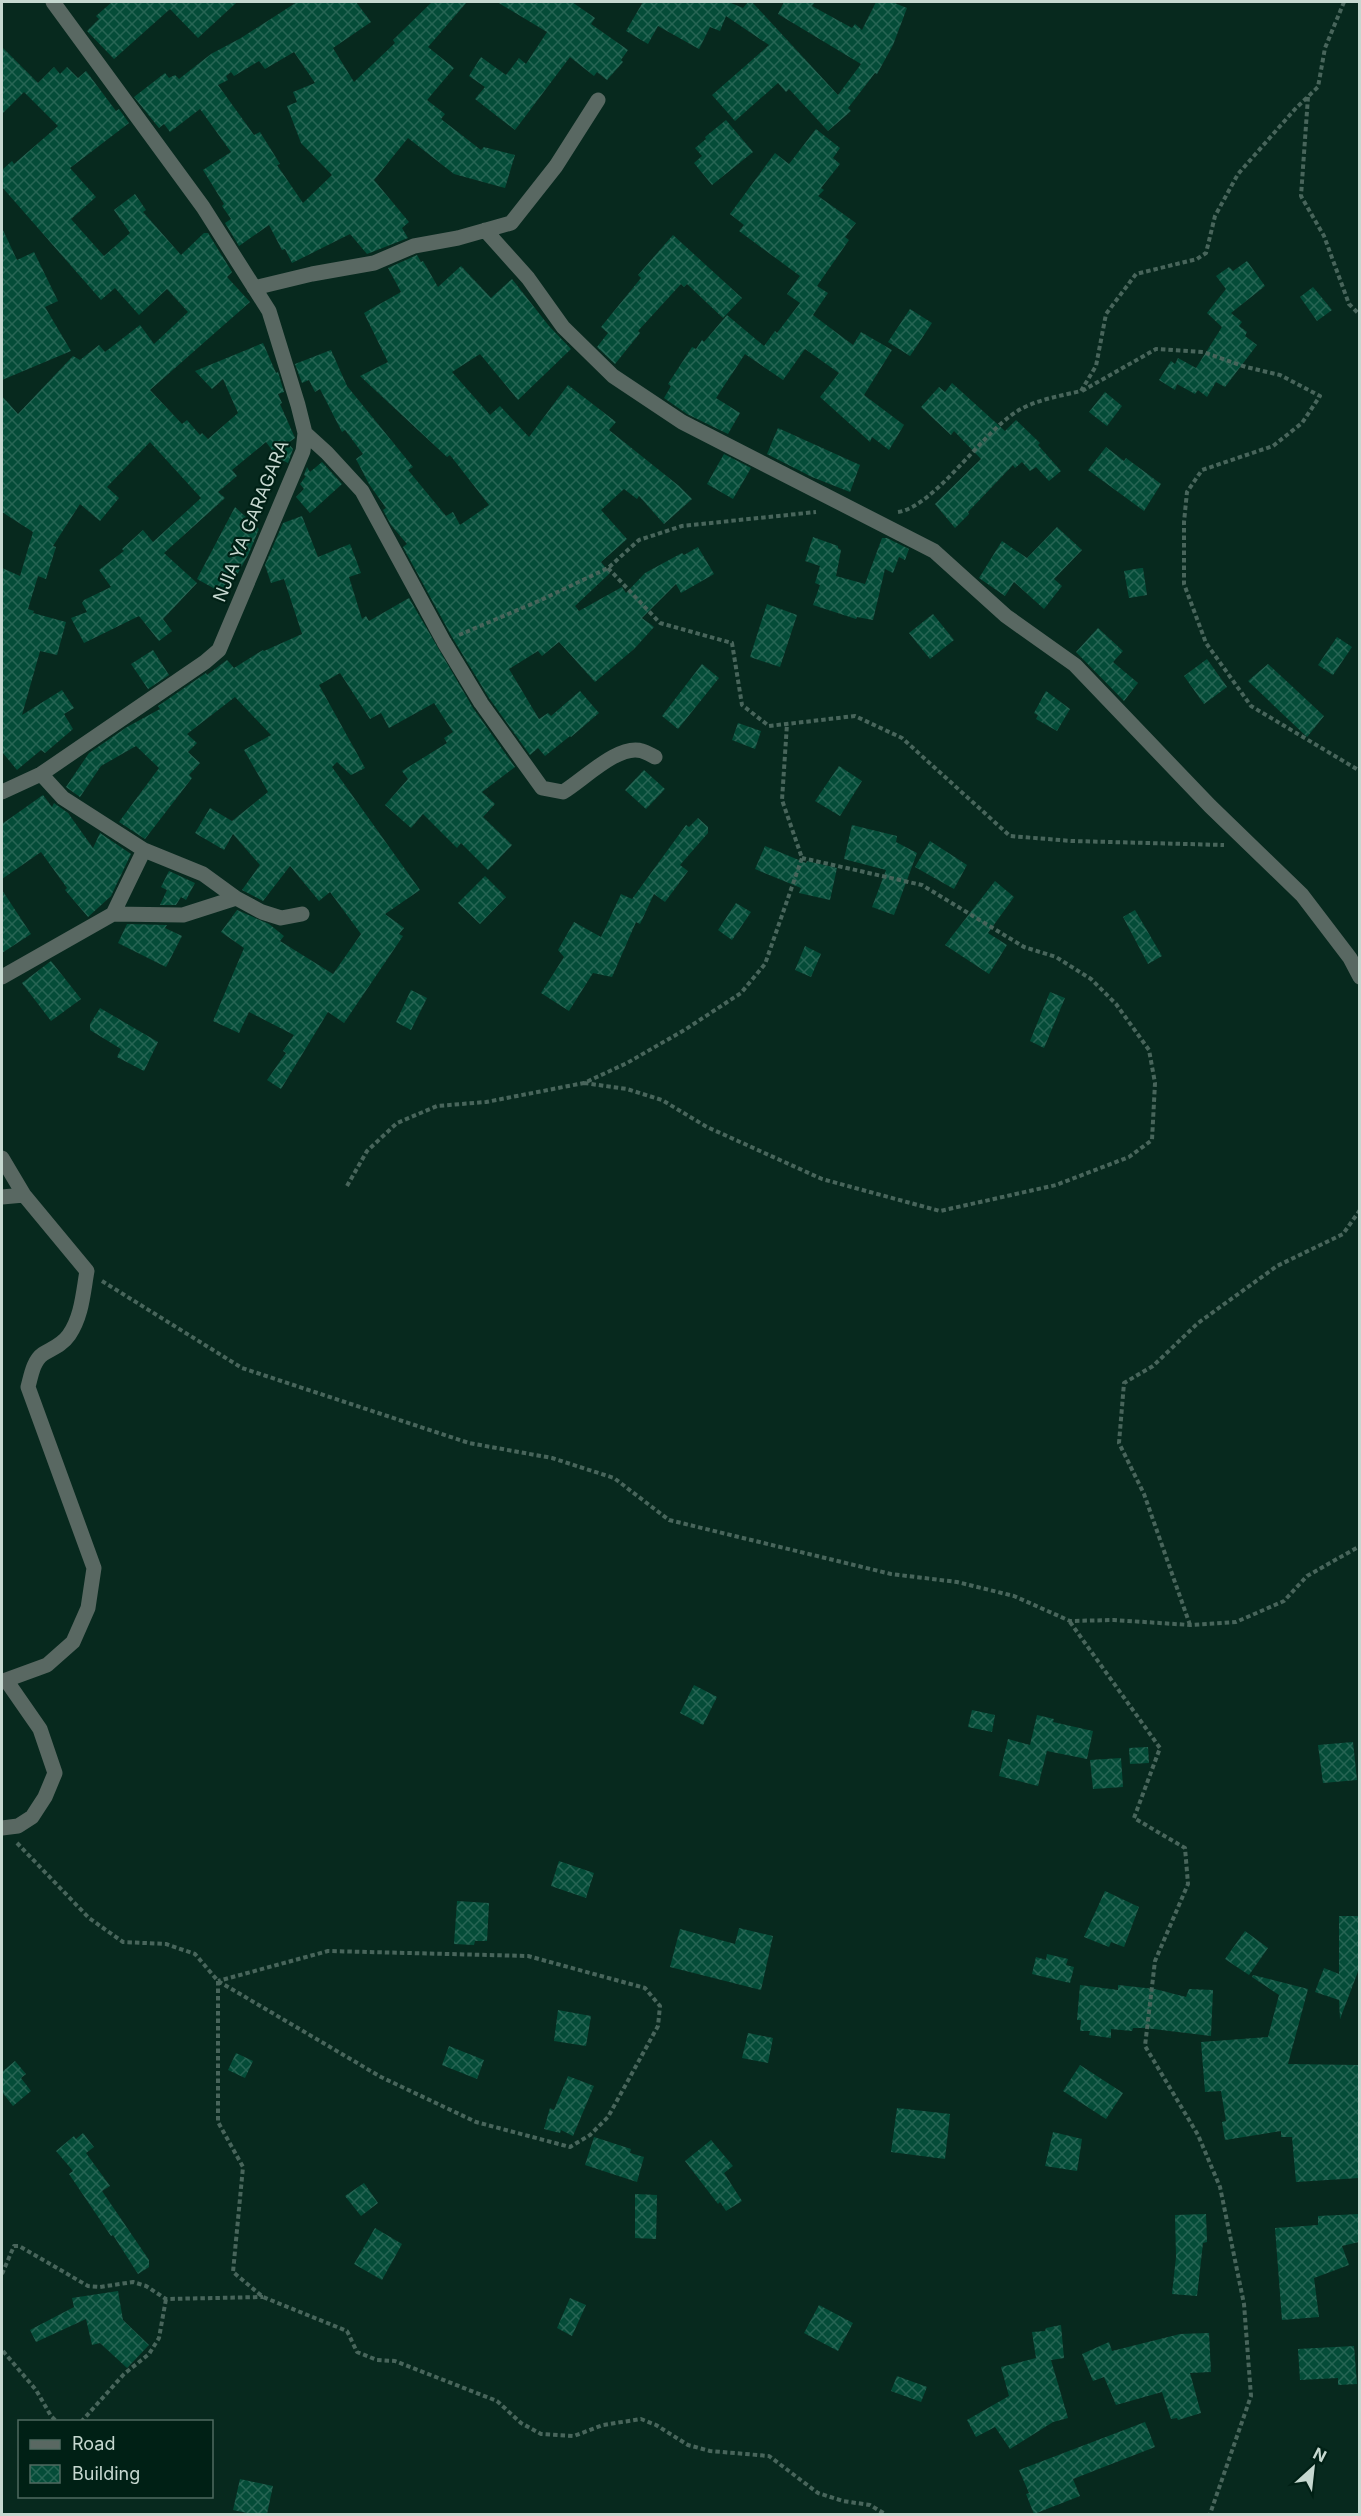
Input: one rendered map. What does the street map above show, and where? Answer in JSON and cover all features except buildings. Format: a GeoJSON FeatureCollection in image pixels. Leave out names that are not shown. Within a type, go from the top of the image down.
{"type":"FeatureCollection","features":[{"type":"Feature","properties":{"kind":"street","name":"NJIA YA GARAGARA"},"geometry":{"type":"LineString","coordinates":[[2,792],[41,774],[205,662],[219,650],[303,451],[305,433],[269,311],[203,207],[53,2]]}},
{"type":"Feature","properties":{"kind":"street"},"geometry":{"type":"LineString","coordinates":[[254,288],[312,274],[374,264],[414,246],[458,238],[511,223],[556,166],[598,100]]}},
{"type":"Feature","properties":{"kind":"street"},"geometry":{"type":"LineString","coordinates":[[485,230],[528,278],[563,327],[614,376],[682,422],[934,551],[1006,616],[1075,665],[1210,806],[1253,845],[1302,896],[1350,958],[1359,977]]}},
{"type":"Feature","properties":{"kind":"street"},"geometry":{"type":"LineString","coordinates":[[305,433],[362,491],[444,642],[481,703],[542,788],[563,792],[579,783],[592,770],[609,759],[628,751],[640,750],[655,758]]}},
{"type":"Feature","properties":{"kind":"street"},"geometry":{"type":"LineString","coordinates":[[41,774],[63,798],[144,850],[203,874],[236,898],[262,912],[281,918],[302,914]]}},
{"type":"Feature","properties":{"kind":"street"},"geometry":{"type":"LineString","coordinates":[[113,914],[144,850]]}},
{"type":"Feature","properties":{"kind":"street"},"geometry":{"type":"LineString","coordinates":[[2,977],[113,914],[183,915],[236,898]]}},
{"type":"Feature","properties":{"kind":"street"},"geometry":{"type":"LineString","coordinates":[[2,1158],[24,1195],[87,1271],[83,1299],[69,1335],[57,1348],[42,1355],[32,1368],[28,1388],[94,1568],[88,1608],[73,1642],[47,1665],[4,1679],[40,1729],[55,1773],[45,1797],[32,1817],[18,1826],[2,1828]]}},
{"type":"Feature","properties":{"kind":"street"},"geometry":{"type":"LineString","coordinates":[[2,1197],[24,1195]]}},
{"type":"Feature","properties":{"kind":"path"},"geometry":{"type":"LineString","coordinates":[[1081,391],[1096,366],[1106,314],[1136,274],[1197,259],[1206,253],[1215,216],[1238,174],[1318,87],[1325,48],[1344,2]]}},
{"type":"Feature","properties":{"kind":"path"},"geometry":{"type":"LineString","coordinates":[[1308,97],[1302,196],[1324,236],[1349,304],[1359,315]]}},
{"type":"Feature","properties":{"kind":"path"},"geometry":{"type":"LineString","coordinates":[[895,513],[905,511],[936,489],[952,475],[978,444],[1016,412],[1052,398],[1081,391],[1156,349],[1203,352],[1246,367],[1280,375],[1320,396],[1302,423],[1273,446],[1202,470],[1187,492],[1184,522],[1184,584],[1206,643],[1251,706],[1359,771]]}},
{"type":"Feature","properties":{"kind":"path"},"geometry":{"type":"LineString","coordinates":[[444,642],[608,568],[639,540],[682,526],[806,511],[825,512]]}},
{"type":"Feature","properties":{"kind":"path"},"geometry":{"type":"LineString","coordinates":[[608,568],[660,623],[732,643],[742,705],[769,726],[855,716],[902,738],[1010,836],[1072,841],[1253,845]]}},
{"type":"Feature","properties":{"kind":"path"},"geometry":{"type":"LineString","coordinates":[[347,1186],[367,1151],[397,1123],[437,1106],[486,1102],[584,1083],[627,1063],[686,1029],[741,993],[765,964],[802,858],[782,800],[788,724]]}},
{"type":"Feature","properties":{"kind":"path"},"geometry":{"type":"LineString","coordinates":[[584,1083],[627,1089],[662,1100],[706,1126],[822,1179],[940,1211],[1056,1185],[1130,1157],[1152,1140],[1155,1083],[1149,1050],[1116,1004],[1091,979],[1056,957],[1024,947],[922,885],[802,858]]}},
{"type":"Feature","properties":{"kind":"path"},"geometry":{"type":"LineString","coordinates":[[1190,1625],[1157,1537],[1144,1494],[1119,1443],[1124,1383],[1153,1366],[1198,1323],[1277,1266],[1343,1234],[1359,1210]]}},
{"type":"Feature","properties":{"kind":"path"},"geometry":{"type":"LineString","coordinates":[[87,1271],[242,1368],[470,1443],[552,1458],[614,1478],[669,1520],[891,1574],[957,1582],[1014,1596],[1070,1621],[1114,1620],[1190,1625],[1236,1622],[1284,1601],[1307,1576],[1359,1546]]}},
{"type":"Feature","properties":{"kind":"path"},"geometry":{"type":"LineString","coordinates":[[1070,1621],[1160,1748],[1134,1818],[1185,1848],[1188,1884],[1155,1960],[1145,2046],[1198,2135],[1220,2187],[1244,2304],[1251,2396],[1210,2514]]}},
{"type":"Feature","properties":{"kind":"path"},"geometry":{"type":"LineString","coordinates":[[2,1828],[89,1918],[123,1942],[166,1944],[195,1954],[218,1981],[381,2077],[476,2122],[570,2147],[590,2135],[608,2117],[658,2026],[660,2006],[645,1988],[528,1956],[328,1951],[218,1981]]}},
{"type":"Feature","properties":{"kind":"path"},"geometry":{"type":"LineString","coordinates":[[218,1981],[218,2122],[243,2167],[233,2272],[263,2297],[347,2331],[357,2352],[376,2360],[395,2361],[497,2401],[521,2423],[541,2434],[574,2436],[603,2425],[641,2419],[656,2425],[688,2445],[710,2451],[769,2456],[819,2493],[843,2501],[870,2505],[885,2514]]}},
{"type":"Feature","properties":{"kind":"path"},"geometry":{"type":"LineString","coordinates":[[2,2274],[10,2250],[14,2246],[19,2246],[88,2286],[100,2287],[133,2282],[146,2286],[166,2299],[263,2297]]}},
{"type":"Feature","properties":{"kind":"path"},"geometry":{"type":"LineString","coordinates":[[82,2420],[124,2374],[149,2355],[159,2338],[166,2299]]}},
{"type":"Feature","properties":{"kind":"path"},"geometry":{"type":"LineString","coordinates":[[3,2351],[36,2390],[51,2416],[56,2420]]}}]}
